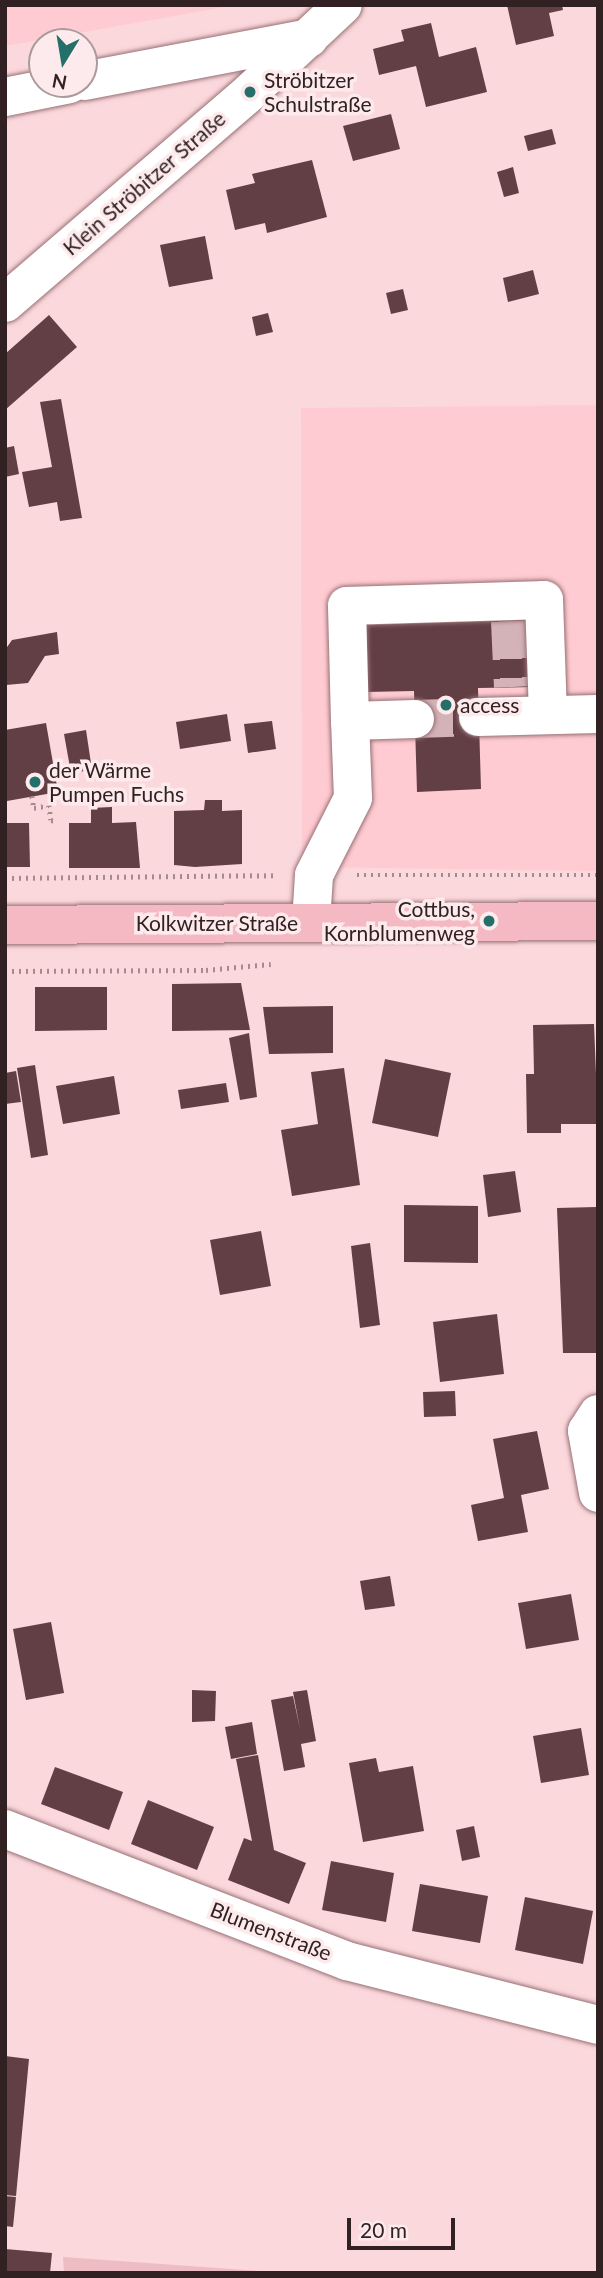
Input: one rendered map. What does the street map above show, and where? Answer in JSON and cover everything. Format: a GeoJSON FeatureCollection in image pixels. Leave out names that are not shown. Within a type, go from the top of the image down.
{"type":"FeatureCollection","features":[{"type":"Feature","properties":{"kind":"main road","name":"Kolkwitzer Straße"},"geometry":{"type":"LineString","coordinates":[[5,925],[598,921]]}},
{"type":"Feature","properties":{"kind":"street","name":"Klein Ströbitzer Straße"},"geometry":{"type":"LineString","coordinates":[[5,303],[344,5]]}},
{"type":"Feature","properties":{"kind":"street"},"geometry":{"type":"LineString","coordinates":[[98,78],[309,38]]}},
{"type":"Feature","properties":{"kind":"street"},"geometry":{"type":"LineString","coordinates":[[5,97],[28,92]]}},
{"type":"Feature","properties":{"kind":"street"},"geometry":{"type":"LineString","coordinates":[[311,922],[314,874],[353,798],[347,606],[510,611],[544,600],[513,709],[598,714]]}},
{"type":"Feature","properties":{"kind":"street"},"geometry":{"type":"LineString","coordinates":[[350,721],[415,719]]}},
{"type":"Feature","properties":{"kind":"street"},"geometry":{"type":"LineString","coordinates":[[598,1414],[587,1431],[598,1493]]}},
{"type":"Feature","properties":{"kind":"street","name":"Blumenstraße"},"geometry":{"type":"LineString","coordinates":[[5,1829],[346,1961],[598,2025]]}},
{"type":"Feature","properties":{"kind":"path"},"geometry":{"type":"LineString","coordinates":[[32,796],[34,808],[49,805],[51,820],[57,821]]}},
{"type":"Feature","properties":{"kind":"path"},"geometry":{"type":"LineString","coordinates":[[5,971],[206,970],[280,963]]}},
{"type":"Feature","properties":{"kind":"shaded area"},"geometry":{"type":"Polygon","coordinates":[[[5,5],[225,5],[98,30],[28,28],[28,42],[5,46],[5,5]]]}},
{"type":"Feature","properties":{"kind":"shaded area"},"geometry":{"type":"Polygon","coordinates":[[[598,405],[598,871],[302,867],[301,408],[598,405]]]}},
{"type":"Feature","properties":{"kind":"shaded area"},"geometry":{"type":"Polygon","coordinates":[[[63,2257],[287,2273],[64,2273],[63,2257]]]}},
{"type":"Feature","properties":{"kind":"building"},"geometry":{"type":"Polygon","coordinates":[[[507,5],[562,5],[563,10],[549,13],[554,36],[516,45],[507,5]]]}},
{"type":"Feature","properties":{"kind":"building"},"geometry":{"type":"Polygon","coordinates":[[[431,23],[439,57],[476,47],[487,92],[426,107],[416,66],[379,75],[373,49],[404,41],[401,30],[431,23]]]}},
{"type":"Feature","properties":{"kind":"building"},"geometry":{"type":"Polygon","coordinates":[[[391,114],[400,149],[353,161],[343,126],[391,114]]]}},
{"type":"Feature","properties":{"kind":"building"},"geometry":{"type":"Polygon","coordinates":[[[552,129],[556,144],[528,151],[524,136],[552,129]]]}},
{"type":"Feature","properties":{"kind":"building"},"geometry":{"type":"Polygon","coordinates":[[[312,160],[327,217],[267,233],[265,223],[235,230],[226,190],[255,183],[252,174],[312,160]]]}},
{"type":"Feature","properties":{"kind":"building"},"geometry":{"type":"Polygon","coordinates":[[[513,167],[519,193],[504,197],[497,172],[513,167]]]}},
{"type":"Feature","properties":{"kind":"building"},"geometry":{"type":"Polygon","coordinates":[[[205,236],[213,279],[169,287],[160,245],[205,236]]]}},
{"type":"Feature","properties":{"kind":"building"},"geometry":{"type":"Polygon","coordinates":[[[533,270],[539,294],[508,302],[503,278],[533,270]]]}},
{"type":"Feature","properties":{"kind":"building"},"geometry":{"type":"Polygon","coordinates":[[[403,289],[408,310],[391,314],[386,293],[403,289]]]}},
{"type":"Feature","properties":{"kind":"building"},"geometry":{"type":"Polygon","coordinates":[[[268,313],[273,332],[256,336],[252,317],[268,313]]]}},
{"type":"Feature","properties":{"kind":"building"},"geometry":{"type":"Polygon","coordinates":[[[49,315],[77,347],[5,410],[5,354],[49,315]]]}},
{"type":"Feature","properties":{"kind":"building"},"geometry":{"type":"Polygon","coordinates":[[[61,399],[82,518],[60,521],[57,502],[29,507],[22,472],[52,467],[40,402],[61,399]]]}},
{"type":"Feature","properties":{"kind":"building"},"geometry":{"type":"Polygon","coordinates":[[[14,446],[19,474],[5,477],[5,448],[14,446]]]}},
{"type":"Feature","properties":{"kind":"building","name":"access"},"geometry":{"type":"Polygon","coordinates":[[[530,620],[532,687],[478,688],[481,789],[417,792],[414,691],[365,692],[363,625],[530,620]]]}},
{"type":"Feature","properties":{"kind":"building"},"geometry":{"type":"Polygon","coordinates":[[[57,632],[59,654],[45,656],[28,683],[6,685],[5,650],[12,640],[57,632]]]}},
{"type":"Feature","properties":{"kind":"building"},"geometry":{"type":"Polygon","coordinates":[[[227,714],[231,741],[180,749],[176,722],[227,714]]]}},
{"type":"Feature","properties":{"kind":"building"},"geometry":{"type":"Polygon","coordinates":[[[272,721],[276,749],[248,753],[244,724],[272,721]]]}},
{"type":"Feature","properties":{"kind":"building"},"geometry":{"type":"Polygon","coordinates":[[[46,723],[58,792],[7,801],[5,730],[46,723]]]}},
{"type":"Feature","properties":{"kind":"building"},"geometry":{"type":"Polygon","coordinates":[[[86,730],[92,770],[71,773],[64,734],[86,730]]]}},
{"type":"Feature","properties":{"kind":"building"},"geometry":{"type":"Polygon","coordinates":[[[205,800],[222,800],[222,811],[242,810],[242,864],[195,867],[174,865],[174,811],[204,810],[205,800]]]}},
{"type":"Feature","properties":{"kind":"building"},"geometry":{"type":"Polygon","coordinates":[[[112,807],[112,823],[136,822],[140,868],[69,868],[69,823],[91,823],[91,808],[112,807]]]}},
{"type":"Feature","properties":{"kind":"building"},"geometry":{"type":"Polygon","coordinates":[[[5,823],[29,823],[30,867],[5,867],[5,823]]]}},
{"type":"Feature","properties":{"kind":"building"},"geometry":{"type":"Polygon","coordinates":[[[241,983],[250,1030],[172,1031],[172,984],[241,983]]]}},
{"type":"Feature","properties":{"kind":"building"},"geometry":{"type":"Polygon","coordinates":[[[35,987],[107,987],[107,1030],[35,1031],[35,987]]]}},
{"type":"Feature","properties":{"kind":"building"},"geometry":{"type":"Polygon","coordinates":[[[333,1006],[333,1053],[269,1054],[263,1007],[333,1006]]]}},
{"type":"Feature","properties":{"kind":"building"},"geometry":{"type":"Polygon","coordinates":[[[594,1024],[598,1124],[561,1124],[561,1133],[527,1133],[526,1074],[534,1074],[533,1025],[594,1024]]]}},
{"type":"Feature","properties":{"kind":"building"},"geometry":{"type":"Polygon","coordinates":[[[249,1033],[257,1097],[240,1100],[229,1038],[249,1033]]]}},
{"type":"Feature","properties":{"kind":"building"},"geometry":{"type":"Polygon","coordinates":[[[385,1059],[451,1073],[438,1137],[372,1123],[385,1059]]]}},
{"type":"Feature","properties":{"kind":"building"},"geometry":{"type":"Polygon","coordinates":[[[35,1065],[48,1155],[31,1158],[17,1068],[35,1065]]]}},
{"type":"Feature","properties":{"kind":"building"},"geometry":{"type":"Polygon","coordinates":[[[344,1068],[360,1185],[292,1196],[281,1130],[318,1124],[311,1072],[344,1068]]]}},
{"type":"Feature","properties":{"kind":"building"},"geometry":{"type":"Polygon","coordinates":[[[16,1071],[21,1102],[5,1104],[5,1073],[16,1071]]]}},
{"type":"Feature","properties":{"kind":"building"},"geometry":{"type":"Polygon","coordinates":[[[114,1076],[120,1114],[63,1124],[56,1086],[114,1076]]]}},
{"type":"Feature","properties":{"kind":"building"},"geometry":{"type":"Polygon","coordinates":[[[226,1083],[229,1102],[181,1109],[178,1090],[226,1083]]]}},
{"type":"Feature","properties":{"kind":"building"},"geometry":{"type":"Polygon","coordinates":[[[515,1171],[521,1212],[488,1217],[483,1175],[515,1171]]]}},
{"type":"Feature","properties":{"kind":"building"},"geometry":{"type":"Polygon","coordinates":[[[404,1205],[478,1206],[478,1263],[404,1262],[404,1205]]]}},
{"type":"Feature","properties":{"kind":"building"},"geometry":{"type":"Polygon","coordinates":[[[596,1207],[598,1353],[563,1353],[557,1208],[596,1207]]]}},
{"type":"Feature","properties":{"kind":"building"},"geometry":{"type":"Polygon","coordinates":[[[261,1231],[271,1286],[220,1295],[210,1240],[261,1231]]]}},
{"type":"Feature","properties":{"kind":"building"},"geometry":{"type":"Polygon","coordinates":[[[370,1243],[380,1325],[360,1328],[351,1246],[370,1243]]]}},
{"type":"Feature","properties":{"kind":"building"},"geometry":{"type":"Polygon","coordinates":[[[497,1314],[504,1374],[440,1382],[433,1322],[497,1314]]]}},
{"type":"Feature","properties":{"kind":"building"},"geometry":{"type":"Polygon","coordinates":[[[455,1391],[456,1416],[424,1417],[423,1392],[455,1391]]]}},
{"type":"Feature","properties":{"kind":"building"},"geometry":{"type":"Polygon","coordinates":[[[537,1431],[549,1489],[521,1495],[528,1532],[478,1541],[471,1505],[504,1498],[493,1439],[537,1431]]]}},
{"type":"Feature","properties":{"kind":"building"},"geometry":{"type":"Polygon","coordinates":[[[390,1576],[395,1606],[365,1610],[360,1581],[390,1576]]]}},
{"type":"Feature","properties":{"kind":"building"},"geometry":{"type":"Polygon","coordinates":[[[571,1594],[579,1640],[526,1649],[518,1603],[571,1594]]]}},
{"type":"Feature","properties":{"kind":"building"},"geometry":{"type":"Polygon","coordinates":[[[51,1622],[64,1693],[26,1700],[13,1629],[51,1622]]]}},
{"type":"Feature","properties":{"kind":"building"},"geometry":{"type":"Polygon","coordinates":[[[192,1690],[216,1691],[215,1721],[192,1722],[192,1690]]]}},
{"type":"Feature","properties":{"kind":"building"},"geometry":{"type":"Polygon","coordinates":[[[307,1690],[316,1741],[301,1744],[305,1767],[284,1771],[271,1700],[293,1696],[300,1729],[293,1692],[307,1690]]]}},
{"type":"Feature","properties":{"kind":"building"},"geometry":{"type":"Polygon","coordinates":[[[252,1722],[257,1754],[231,1759],[225,1727],[252,1722]]]}},
{"type":"Feature","properties":{"kind":"building"},"geometry":{"type":"Polygon","coordinates":[[[581,1728],[589,1775],[541,1783],[533,1736],[581,1728]]]}},
{"type":"Feature","properties":{"kind":"building"},"geometry":{"type":"Polygon","coordinates":[[[258,1755],[274,1850],[306,1863],[289,1904],[228,1880],[244,1838],[252,1841],[236,1759],[258,1755]]]}},
{"type":"Feature","properties":{"kind":"building"},"geometry":{"type":"Polygon","coordinates":[[[376,1758],[379,1772],[413,1766],[424,1831],[363,1842],[349,1763],[376,1758]]]}},
{"type":"Feature","properties":{"kind":"building"},"geometry":{"type":"Polygon","coordinates":[[[55,1767],[123,1792],[109,1830],[41,1804],[55,1767]]]}},
{"type":"Feature","properties":{"kind":"building"},"geometry":{"type":"Polygon","coordinates":[[[148,1800],[214,1827],[197,1870],[131,1844],[148,1800]]]}},
{"type":"Feature","properties":{"kind":"building"},"geometry":{"type":"Polygon","coordinates":[[[474,1826],[480,1857],[462,1861],[456,1830],[474,1826]]]}},
{"type":"Feature","properties":{"kind":"building"},"geometry":{"type":"Polygon","coordinates":[[[331,1861],[394,1873],[386,1922],[322,1910],[331,1861]]]}},
{"type":"Feature","properties":{"kind":"building"},"geometry":{"type":"Polygon","coordinates":[[[420,1884],[488,1896],[480,1943],[412,1931],[420,1884]]]}},
{"type":"Feature","properties":{"kind":"building"},"geometry":{"type":"Polygon","coordinates":[[[525,1897],[593,1911],[583,1964],[515,1950],[525,1897]]]}},
{"type":"Feature","properties":{"kind":"building"},"geometry":{"type":"Polygon","coordinates":[[[5,2056],[29,2059],[16,2196],[5,2195],[5,2056]]]}},
{"type":"Feature","properties":{"kind":"building"},"geometry":{"type":"Polygon","coordinates":[[[5,2196],[16,2197],[13,2227],[5,2226],[5,2196]]]}},
{"type":"Feature","properties":{"kind":"building"},"geometry":{"type":"Polygon","coordinates":[[[5,2249],[52,2253],[50,2273],[5,2273],[5,2249]]]}},
{"type":"Feature","properties":{"kind":"tunnel"},"geometry":{"type":"LineString","coordinates":[[510,621],[513,687]]}},
{"type":"Feature","properties":{"kind":"tunnel"},"geometry":{"type":"LineString","coordinates":[[415,719],[478,717]]}},
{"type":"Feature","properties":{"kind":"place","name":"Ströbitzer Schulstraße"},"geometry":{"type":"Point","coordinates":[250,92]}},
{"type":"Feature","properties":{"kind":"place","name":"access"},"geometry":{"type":"Point","coordinates":[446,705]}},
{"type":"Feature","properties":{"kind":"place","name":"der Wärme Pumpen Fuchs"},"geometry":{"type":"Point","coordinates":[35,782]}},
{"type":"Feature","properties":{"kind":"place","name":"Cottbus, Kornblumenweg"},"geometry":{"type":"Point","coordinates":[489,921]}}]}
